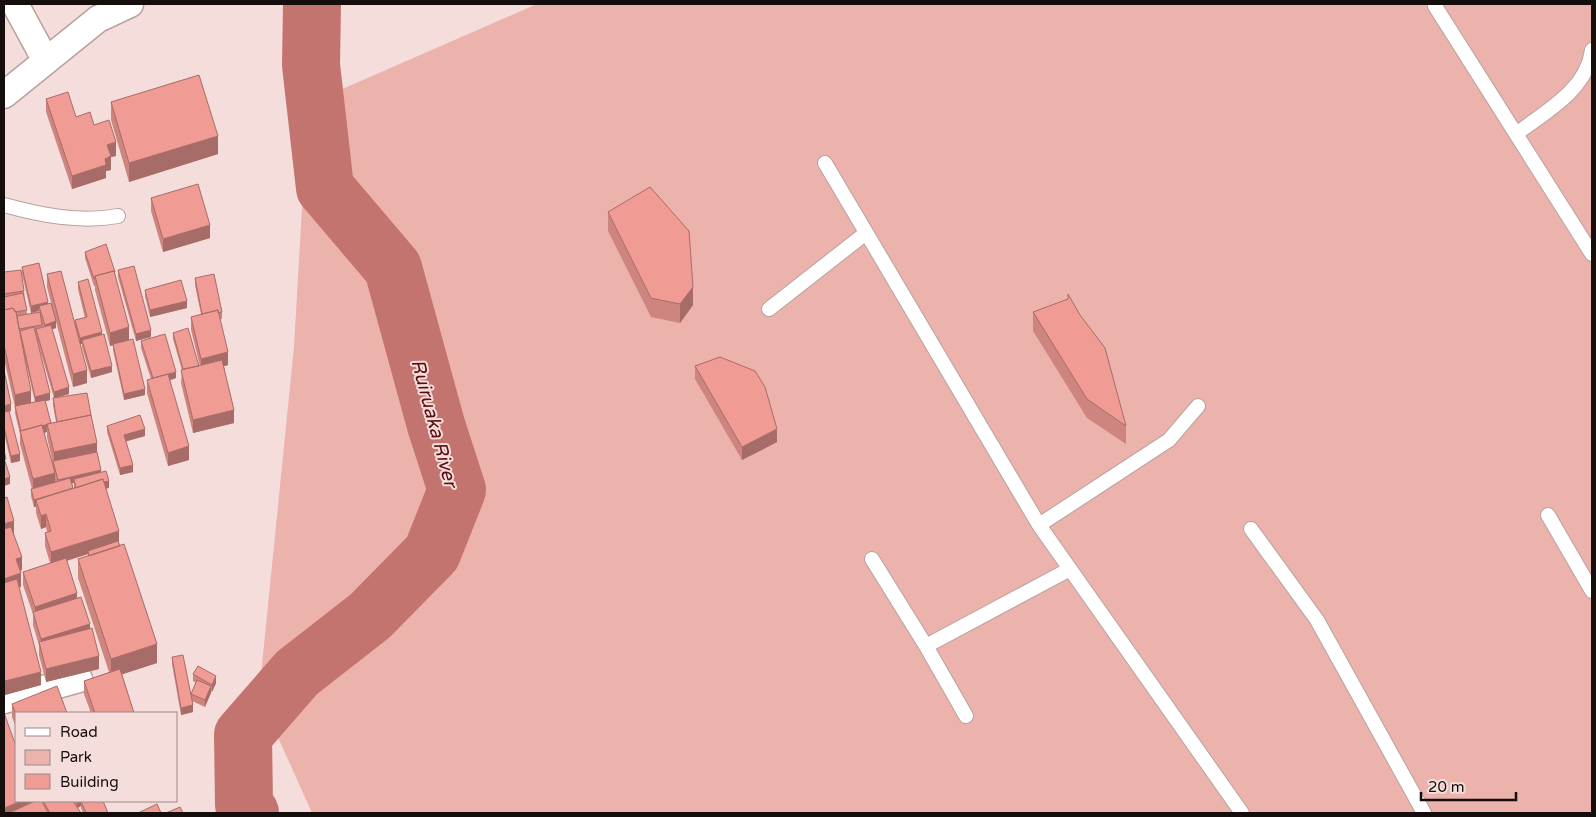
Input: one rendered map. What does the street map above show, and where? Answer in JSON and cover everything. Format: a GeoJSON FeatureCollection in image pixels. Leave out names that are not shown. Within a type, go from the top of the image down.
{"type":"FeatureCollection","features":[{"type":"Feature","properties":{"kind":"street"},"geometry":{"type":"LineString","coordinates":[[15,4],[46,61]]}},
{"type":"Feature","properties":{"kind":"street"},"geometry":{"type":"LineString","coordinates":[[4,96],[98,19],[130,4]]}},
{"type":"Feature","properties":{"kind":"street"},"geometry":{"type":"LineString","coordinates":[[4,700],[79,679]]}},
{"type":"Feature","properties":{"kind":"lane"},"geometry":{"type":"LineString","coordinates":[[1435,6],[1592,254]]}},
{"type":"Feature","properties":{"kind":"lane"},"geometry":{"type":"LineString","coordinates":[[1516,134],[1573,90],[1591,62],[1592,50]]}},
{"type":"Feature","properties":{"kind":"lane"},"geometry":{"type":"LineString","coordinates":[[825,164],[1039,525],[1242,813]]}},
{"type":"Feature","properties":{"kind":"lane"},"geometry":{"type":"LineString","coordinates":[[4,205],[37,213],[87,220],[118,216]]}},
{"type":"Feature","properties":{"kind":"lane"},"geometry":{"type":"LineString","coordinates":[[769,310],[866,233]]}},
{"type":"Feature","properties":{"kind":"lane"},"geometry":{"type":"LineString","coordinates":[[1039,525],[1169,440],[1198,406]]}},
{"type":"Feature","properties":{"kind":"lane"},"geometry":{"type":"LineString","coordinates":[[1548,515],[1592,591]]}},
{"type":"Feature","properties":{"kind":"lane"},"geometry":{"type":"LineString","coordinates":[[1251,529],[1317,620],[1424,813]]}},
{"type":"Feature","properties":{"kind":"lane"},"geometry":{"type":"LineString","coordinates":[[872,558],[966,716]]}},
{"type":"Feature","properties":{"kind":"lane"},"geometry":{"type":"LineString","coordinates":[[926,646],[1070,569]]}},
{"type":"Feature","properties":{"kind":"green space"},"geometry":{"type":"Polygon","coordinates":[[[537,4],[1592,4],[1592,813],[312,813],[259,695],[294,347],[308,104],[537,4]]]}},
{"type":"Feature","properties":{"kind":"building"},"geometry":{"type":"Polygon","coordinates":[[[199,75],[218,136],[129,163],[111,102],[199,75]]]}},
{"type":"Feature","properties":{"kind":"building"},"geometry":{"type":"Polygon","coordinates":[[[68,92],[76,117],[90,112],[94,125],[109,120],[116,142],[107,145],[111,156],[105,159],[106,165],[72,176],[46,99],[68,92]]]}},
{"type":"Feature","properties":{"kind":"building"},"geometry":{"type":"Polygon","coordinates":[[[198,184],[210,225],[163,239],[151,198],[198,184]]]}},
{"type":"Feature","properties":{"kind":"building"},"geometry":{"type":"Polygon","coordinates":[[[650,187],[689,231],[693,287],[680,304],[651,298],[608,212],[650,187]]]}},
{"type":"Feature","properties":{"kind":"building"},"geometry":{"type":"Polygon","coordinates":[[[106,244],[115,272],[95,276],[94,279],[85,252],[106,244]]]}},
{"type":"Feature","properties":{"kind":"building"},"geometry":{"type":"Polygon","coordinates":[[[39,263],[48,302],[31,306],[22,267],[39,263]]]}},
{"type":"Feature","properties":{"kind":"building"},"geometry":{"type":"Polygon","coordinates":[[[134,266],[151,330],[136,334],[118,270],[134,266]]]}},
{"type":"Feature","properties":{"kind":"building"},"geometry":{"type":"Polygon","coordinates":[[[21,270],[24,291],[4,294],[4,272],[21,270]]]}},
{"type":"Feature","properties":{"kind":"building"},"geometry":{"type":"Polygon","coordinates":[[[61,271],[87,370],[73,374],[47,274],[61,271]]]}},
{"type":"Feature","properties":{"kind":"building"},"geometry":{"type":"Polygon","coordinates":[[[114,271],[129,327],[110,333],[95,276],[114,271]]]}},
{"type":"Feature","properties":{"kind":"building"},"geometry":{"type":"Polygon","coordinates":[[[214,274],[222,312],[218,313],[218,310],[202,314],[195,278],[214,274]]]}},
{"type":"Feature","properties":{"kind":"building"},"geometry":{"type":"Polygon","coordinates":[[[88,279],[102,332],[80,338],[75,320],[87,317],[78,282],[88,279]]]}},
{"type":"Feature","properties":{"kind":"building"},"geometry":{"type":"Polygon","coordinates":[[[181,280],[187,301],[150,310],[145,290],[181,280]]]}},
{"type":"Feature","properties":{"kind":"building"},"geometry":{"type":"Polygon","coordinates":[[[23,293],[27,310],[15,312],[13,308],[4,310],[4,297],[23,293]]]}},
{"type":"Feature","properties":{"kind":"building"},"geometry":{"type":"Polygon","coordinates":[[[1068,294],[1080,315],[1105,348],[1126,426],[1087,399],[1033,312],[1068,299],[1068,294]]]}},
{"type":"Feature","properties":{"kind":"building"},"geometry":{"type":"Polygon","coordinates":[[[51,303],[56,321],[45,325],[39,306],[51,303]]]}},
{"type":"Feature","properties":{"kind":"building"},"geometry":{"type":"Polygon","coordinates":[[[13,308],[16,312],[31,391],[15,395],[4,345],[4,310],[13,308]]]}},
{"type":"Feature","properties":{"kind":"building"},"geometry":{"type":"Polygon","coordinates":[[[218,310],[228,352],[201,359],[191,317],[218,310]]]}},
{"type":"Feature","properties":{"kind":"building"},"geometry":{"type":"Polygon","coordinates":[[[40,312],[42,325],[19,329],[17,316],[40,312]]]}},
{"type":"Feature","properties":{"kind":"building"},"geometry":{"type":"Polygon","coordinates":[[[51,325],[69,387],[54,392],[36,329],[51,325]]]}},
{"type":"Feature","properties":{"kind":"building"},"geometry":{"type":"Polygon","coordinates":[[[34,327],[50,393],[35,397],[20,331],[34,327]]]}},
{"type":"Feature","properties":{"kind":"building"},"geometry":{"type":"Polygon","coordinates":[[[188,328],[199,366],[183,369],[173,333],[188,328]]]}},
{"type":"Feature","properties":{"kind":"building"},"geometry":{"type":"Polygon","coordinates":[[[104,334],[112,366],[91,371],[82,340],[104,334]]]}},
{"type":"Feature","properties":{"kind":"building"},"geometry":{"type":"Polygon","coordinates":[[[165,334],[176,372],[153,378],[141,341],[165,334]]]}},
{"type":"Feature","properties":{"kind":"building"},"geometry":{"type":"Polygon","coordinates":[[[133,339],[145,389],[124,394],[113,344],[133,339]]]}},
{"type":"Feature","properties":{"kind":"building"},"geometry":{"type":"Polygon","coordinates":[[[720,357],[755,371],[765,387],[777,429],[742,447],[695,366],[720,357]]]}},
{"type":"Feature","properties":{"kind":"building"},"geometry":{"type":"Polygon","coordinates":[[[222,360],[234,410],[193,420],[181,370],[222,360]]]}},
{"type":"Feature","properties":{"kind":"building"},"geometry":{"type":"Polygon","coordinates":[[[4,370],[11,404],[4,406],[4,370]]]}},
{"type":"Feature","properties":{"kind":"building"},"geometry":{"type":"Polygon","coordinates":[[[168,374],[189,446],[168,453],[147,380],[168,374]]]}},
{"type":"Feature","properties":{"kind":"building"},"geometry":{"type":"Polygon","coordinates":[[[87,393],[91,415],[57,422],[53,398],[87,393]]]}},
{"type":"Feature","properties":{"kind":"building"},"geometry":{"type":"Polygon","coordinates":[[[45,400],[51,423],[21,431],[15,406],[45,400]]]}},
{"type":"Feature","properties":{"kind":"building"},"geometry":{"type":"Polygon","coordinates":[[[9,411],[20,454],[11,456],[4,427],[4,412],[9,411]]]}},
{"type":"Feature","properties":{"kind":"building"},"geometry":{"type":"Polygon","coordinates":[[[91,415],[97,443],[54,452],[47,424],[91,415]]]}},
{"type":"Feature","properties":{"kind":"building"},"geometry":{"type":"Polygon","coordinates":[[[140,415],[145,429],[124,435],[133,465],[120,468],[107,426],[140,415]]]}},
{"type":"Feature","properties":{"kind":"building"},"geometry":{"type":"Polygon","coordinates":[[[42,425],[55,473],[33,479],[20,431],[42,425]]]}},
{"type":"Feature","properties":{"kind":"building"},"geometry":{"type":"Polygon","coordinates":[[[97,452],[101,470],[58,480],[53,461],[97,452]]]}},
{"type":"Feature","properties":{"kind":"building"},"geometry":{"type":"Polygon","coordinates":[[[4,461],[10,477],[4,479],[4,461]]]}},
{"type":"Feature","properties":{"kind":"building"},"geometry":{"type":"Polygon","coordinates":[[[106,471],[109,481],[104,482],[103,479],[76,488],[74,479],[106,471]]]}},
{"type":"Feature","properties":{"kind":"building"},"geometry":{"type":"Polygon","coordinates":[[[70,478],[73,488],[34,500],[31,489],[70,478]]]}},
{"type":"Feature","properties":{"kind":"building"},"geometry":{"type":"Polygon","coordinates":[[[103,479],[119,531],[51,552],[45,533],[51,531],[46,514],[41,516],[36,500],[103,479]]]}},
{"type":"Feature","properties":{"kind":"building"},"geometry":{"type":"Polygon","coordinates":[[[7,497],[14,521],[4,524],[4,498],[7,497]]]}},
{"type":"Feature","properties":{"kind":"building"},"geometry":{"type":"Polygon","coordinates":[[[11,527],[22,557],[16,559],[21,573],[4,579],[4,529],[11,527]]]}},
{"type":"Feature","properties":{"kind":"building"},"geometry":{"type":"Polygon","coordinates":[[[118,541],[120,546],[89,556],[88,551],[118,541]]]}},
{"type":"Feature","properties":{"kind":"building"},"geometry":{"type":"Polygon","coordinates":[[[124,544],[157,644],[111,659],[78,559],[124,544]]]}},
{"type":"Feature","properties":{"kind":"building"},"geometry":{"type":"Polygon","coordinates":[[[66,558],[77,593],[35,607],[23,572],[66,558]]]}},
{"type":"Feature","properties":{"kind":"building"},"geometry":{"type":"Polygon","coordinates":[[[17,579],[41,672],[5,681],[4,583],[17,579]]]}},
{"type":"Feature","properties":{"kind":"building"},"geometry":{"type":"Polygon","coordinates":[[[81,597],[90,624],[41,639],[33,612],[81,597]]]}},
{"type":"Feature","properties":{"kind":"building"},"geometry":{"type":"Polygon","coordinates":[[[92,628],[99,656],[46,669],[39,642],[92,628]]]}},
{"type":"Feature","properties":{"kind":"building"},"geometry":{"type":"Polygon","coordinates":[[[183,655],[193,705],[181,708],[172,657],[183,655]]]}},
{"type":"Feature","properties":{"kind":"building"},"geometry":{"type":"Polygon","coordinates":[[[198,666],[216,676],[212,685],[193,674],[198,666]]]}},
{"type":"Feature","properties":{"kind":"building"},"geometry":{"type":"Polygon","coordinates":[[[120,669],[134,712],[95,712],[84,681],[120,669]]]}},
{"type":"Feature","properties":{"kind":"building"},"geometry":{"type":"Polygon","coordinates":[[[197,680],[211,686],[205,700],[191,694],[197,680]]]}},
{"type":"Feature","properties":{"kind":"building"},"geometry":{"type":"Polygon","coordinates":[[[57,686],[67,712],[15,712],[12,704],[57,686]]]}},
{"type":"Feature","properties":{"kind":"building"},"geometry":{"type":"Polygon","coordinates":[[[4,713],[15,743],[15,802],[19,802],[4,808],[4,713]]]}},
{"type":"Feature","properties":{"kind":"building"},"geometry":{"type":"Polygon","coordinates":[[[33,802],[42,802],[48,813],[9,813],[33,802]]]}},
{"type":"Feature","properties":{"kind":"building"},"geometry":{"type":"Polygon","coordinates":[[[44,802],[74,802],[81,813],[50,813],[44,802]]]}},
{"type":"Feature","properties":{"kind":"building"},"geometry":{"type":"Polygon","coordinates":[[[81,802],[103,802],[108,813],[86,813],[81,802]]]}},
{"type":"Feature","properties":{"kind":"building"},"geometry":{"type":"Polygon","coordinates":[[[157,804],[161,813],[138,813],[157,804]]]}},
{"type":"Feature","properties":{"kind":"building"},"geometry":{"type":"Polygon","coordinates":[[[180,807],[183,813],[166,813],[180,807]]]}},
{"type":"Feature","properties":{"kind":"waterway","name":"Ruiruaka River"},"geometry":{"type":"LineString","coordinates":[[250,813],[244,805],[243,735],[297,673],[370,616],[432,553],[457,490],[436,425],[393,268],[325,188],[311,65],[312,4]]}}]}
